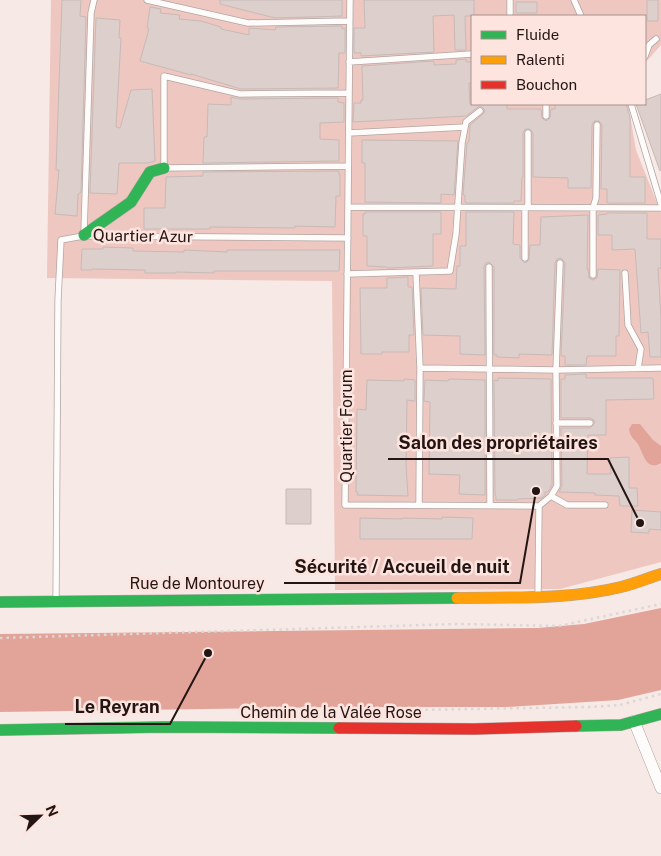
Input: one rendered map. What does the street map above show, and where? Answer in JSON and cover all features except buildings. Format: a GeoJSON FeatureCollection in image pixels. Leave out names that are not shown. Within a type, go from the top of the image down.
{"type":"FeatureCollection","features":[{"type":"Feature","properties":{"kind":"street"},"geometry":{"type":"LineString","coordinates":[[84,236],[131,202],[150,172],[164,168]]}},
{"type":"Feature","properties":{"kind":"street","name":"Rue de Montourey"},"geometry":{"type":"LineString","coordinates":[[0,602],[538,597],[582,594],[621,587],[661,574]]}},
{"type":"Feature","properties":{"kind":"street","name":"Chemin de la Valée Rose"},"geometry":{"type":"LineString","coordinates":[[0,730],[164,727],[474,729],[621,725],[661,714]]}},
{"type":"Feature","properties":{"kind":"street"},"geometry":{"type":"LineString","coordinates":[[634,721],[661,788]]}},
{"type":"Feature","properties":{"kind":"lane","name":"Quartier Azur"},"geometry":{"type":"LineString","coordinates":[[94,0],[91,13],[84,236],[348,238]]}},
{"type":"Feature","properties":{"kind":"lane"},"geometry":{"type":"LineString","coordinates":[[147,0],[248,23],[350,21]]}},
{"type":"Feature","properties":{"kind":"lane","name":"Quartier Forum"},"geometry":{"type":"LineString","coordinates":[[350,0],[346,505],[539,506]]}},
{"type":"Feature","properties":{"kind":"lane"},"geometry":{"type":"LineString","coordinates":[[510,0],[510,15]]}},
{"type":"Feature","properties":{"kind":"lane"},"geometry":{"type":"LineString","coordinates":[[574,0],[581,15]]}},
{"type":"Feature","properties":{"kind":"lane"},"geometry":{"type":"LineString","coordinates":[[647,45],[656,39]]}},
{"type":"Feature","properties":{"kind":"lane"},"geometry":{"type":"LineString","coordinates":[[349,62],[471,54]]}},
{"type":"Feature","properties":{"kind":"lane"},"geometry":{"type":"LineString","coordinates":[[348,166],[164,168],[164,76],[240,94],[349,93]]}},
{"type":"Feature","properties":{"kind":"lane"},"geometry":{"type":"LineString","coordinates":[[546,105],[546,116]]}},
{"type":"Feature","properties":{"kind":"lane"},"geometry":{"type":"LineString","coordinates":[[631,105],[661,204]]}},
{"type":"Feature","properties":{"kind":"lane"},"geometry":{"type":"LineString","coordinates":[[347,274],[450,271],[456,234],[462,143],[465,127],[466,122],[480,111]]}},
{"type":"Feature","properties":{"kind":"lane"},"geometry":{"type":"LineString","coordinates":[[593,275],[593,208],[596,198],[597,125]]}},
{"type":"Feature","properties":{"kind":"lane"},"geometry":{"type":"LineString","coordinates":[[349,133],[465,127]]}},
{"type":"Feature","properties":{"kind":"lane"},"geometry":{"type":"LineString","coordinates":[[524,258],[528,133]]}},
{"type":"Feature","properties":{"kind":"lane"},"geometry":{"type":"LineString","coordinates":[[348,207],[661,208]]}},
{"type":"Feature","properties":{"kind":"lane"},"geometry":{"type":"LineString","coordinates":[[56,600],[58,300],[61,240],[84,236]]}},
{"type":"Feature","properties":{"kind":"lane"},"geometry":{"type":"LineString","coordinates":[[538,597],[539,506],[551,496],[557,486],[556,370],[560,263]]}},
{"type":"Feature","properties":{"kind":"lane"},"geometry":{"type":"LineString","coordinates":[[489,268],[490,505]]}},
{"type":"Feature","properties":{"kind":"lane"},"geometry":{"type":"LineString","coordinates":[[416,273],[420,368],[419,505]]}},
{"type":"Feature","properties":{"kind":"lane"},"geometry":{"type":"LineString","coordinates":[[625,273],[628,325],[641,348],[638,368]]}},
{"type":"Feature","properties":{"kind":"lane"},"geometry":{"type":"LineString","coordinates":[[420,368],[556,370],[661,368]]}},
{"type":"Feature","properties":{"kind":"lane"},"geometry":{"type":"LineString","coordinates":[[556,423],[590,423]]}},
{"type":"Feature","properties":{"kind":"lane"},"geometry":{"type":"LineString","coordinates":[[551,496],[567,505],[606,505]]}},
{"type":"Feature","properties":{"kind":"path"},"geometry":{"type":"LineString","coordinates":[[0,638],[458,624],[558,626],[661,604]]}},
{"type":"Feature","properties":{"kind":"path"},"geometry":{"type":"LineString","coordinates":[[286,712],[591,707],[620,705],[661,694]]}},
{"type":"Feature","properties":{"kind":"shaded area"},"geometry":{"type":"Polygon","coordinates":[[[51,0],[661,0],[661,45],[646,62],[646,15],[471,15],[471,105],[628,105],[636,150],[661,213],[661,562],[560,589],[335,590],[332,281],[47,278],[51,0]]]}},
{"type":"Feature","properties":{"kind":"shaded area"},"geometry":{"type":"Polygon","coordinates":[[[632,424],[640,424],[653,440],[661,446],[661,463],[652,465],[644,458],[638,443],[631,435],[629,429],[632,424]]]}},
{"type":"Feature","properties":{"kind":"shaded area"},"geometry":{"type":"Polygon","coordinates":[[[661,608],[661,690],[618,700],[506,707],[337,707],[0,712],[0,634],[538,628],[584,624],[661,608]]]}},
{"type":"Feature","properties":{"kind":"traffic: fast"},"geometry":{"type":"LineString","coordinates":[[84,235],[131,202],[150,172],[164,168]]}},
{"type":"Feature","properties":{"kind":"traffic: fast"},"geometry":{"type":"LineString","coordinates":[[0,602],[457,598]]}},
{"type":"Feature","properties":{"kind":"traffic: fast"},"geometry":{"type":"LineString","coordinates":[[576,726],[621,725],[661,714]]}},
{"type":"Feature","properties":{"kind":"traffic: fast"},"geometry":{"type":"LineString","coordinates":[[0,730],[164,727],[339,728]]}},
{"type":"Feature","properties":{"kind":"traffic: slow"},"geometry":{"type":"LineString","coordinates":[[457,598],[539,597],[581,594],[621,587],[661,574]]}},
{"type":"Feature","properties":{"kind":"traffic: jam"},"geometry":{"type":"LineString","coordinates":[[339,728],[474,729],[576,726]]}},
{"type":"Feature","properties":{"kind":"place","name":"Sécurité / Accueil de nuit"},"geometry":{"type":"Point","coordinates":[536,491]}},
{"type":"Feature","properties":{"kind":"place","name":"Salon des propriétaires"},"geometry":{"type":"Point","coordinates":[640,523]}},
{"type":"Feature","properties":{"kind":"place","name":"Le Reyran"},"geometry":{"type":"Point","coordinates":[208,653]}}]}
